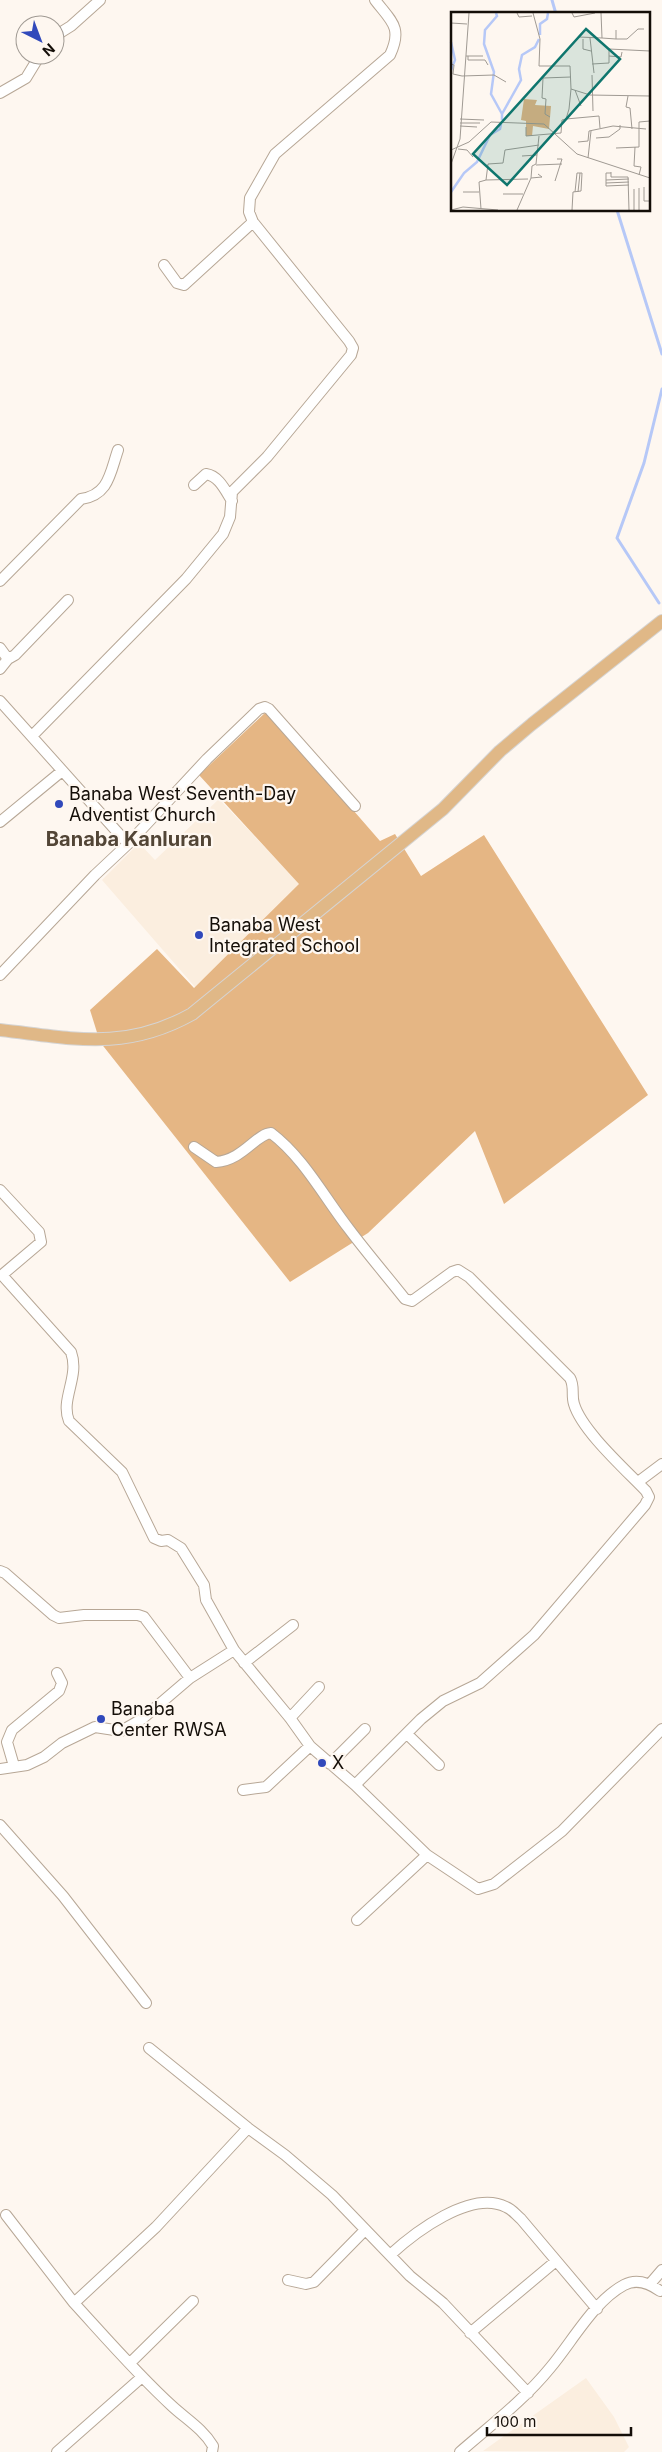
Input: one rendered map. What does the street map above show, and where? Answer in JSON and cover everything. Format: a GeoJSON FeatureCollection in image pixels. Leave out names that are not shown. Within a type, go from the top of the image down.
{"type":"FeatureCollection","features":[{"type":"Feature","properties":{"kind":"main road"},"geometry":{"type":"LineString","coordinates":[[0,1030],[89,1040],[116,1040],[160,1029],[192,1014],[443,809],[500,752],[532,724],[662,622]]}},
{"type":"Feature","properties":{"kind":"street"},"geometry":{"type":"LineString","coordinates":[[65,30],[100,0]]}},
{"type":"Feature","properties":{"kind":"street"},"geometry":{"type":"LineString","coordinates":[[32,736],[186,579],[223,534],[230,517],[232,492],[244,477],[266,457],[347,362],[353,348],[253,222],[249,212],[250,198],[276,154],[390,54],[397,41],[396,28],[375,0]]}},
{"type":"Feature","properties":{"kind":"street"},"geometry":{"type":"LineString","coordinates":[[0,93],[26,78],[34,65]]}},
{"type":"Feature","properties":{"kind":"street"},"geometry":{"type":"LineString","coordinates":[[164,265],[177,283],[184,285],[253,222]]}},
{"type":"Feature","properties":{"kind":"street"},"geometry":{"type":"LineString","coordinates":[[0,581],[81,499],[92,497],[105,487],[118,450]]}},
{"type":"Feature","properties":{"kind":"street"},"geometry":{"type":"LineString","coordinates":[[194,485],[206,474],[210,475],[220,481],[232,501]]}},
{"type":"Feature","properties":{"kind":"street"},"geometry":{"type":"LineString","coordinates":[[0,669],[68,600]]}},
{"type":"Feature","properties":{"kind":"street"},"geometry":{"type":"LineString","coordinates":[[0,648],[8,659]]}},
{"type":"Feature","properties":{"kind":"street"},"geometry":{"type":"LineString","coordinates":[[0,701],[128,844]]}},
{"type":"Feature","properties":{"kind":"street"},"geometry":{"type":"LineString","coordinates":[[0,974],[95,875],[128,844],[207,759],[259,709],[265,707],[269,709],[355,806]]}},
{"type":"Feature","properties":{"kind":"street"},"geometry":{"type":"LineString","coordinates":[[0,822],[62,771]]}},
{"type":"Feature","properties":{"kind":"street"},"geometry":{"type":"LineString","coordinates":[[194,1147],[216,1162],[225,1162],[236,1158],[259,1139],[272,1133],[301,1162],[349,1230],[405,1298],[412,1301],[419,1298],[452,1272],[458,1270],[469,1277],[570,1378],[574,1386],[574,1404],[584,1421],[597,1439],[638,1482],[648,1497],[645,1505],[534,1634],[480,1683],[443,1701],[355,1785]]}},
{"type":"Feature","properties":{"kind":"street"},"geometry":{"type":"LineString","coordinates":[[0,1190],[39,1232],[41,1242],[1,1276],[71,1352],[75,1364],[65,1413],[69,1421],[122,1472],[154,1538],[161,1541],[168,1540],[181,1548],[204,1585],[206,1600],[234,1650],[290,1718],[310,1746],[355,1785],[428,1856],[478,1889],[494,1884],[562,1831],[662,1729]]}},
{"type":"Feature","properties":{"kind":"street"},"geometry":{"type":"LineString","coordinates":[[638,1482],[662,1464]]}},
{"type":"Feature","properties":{"kind":"street"},"geometry":{"type":"LineString","coordinates":[[0,1571],[5,1573],[53,1615],[59,1618],[84,1615],[138,1615],[144,1617],[190,1678]]}},
{"type":"Feature","properties":{"kind":"street"},"geometry":{"type":"LineString","coordinates":[[244,1663],[293,1625]]}},
{"type":"Feature","properties":{"kind":"street"},"geometry":{"type":"LineString","coordinates":[[0,1768],[26,1765],[44,1757],[62,1743],[95,1727],[121,1731],[142,1719],[190,1678],[234,1650]]}},
{"type":"Feature","properties":{"kind":"street"},"geometry":{"type":"LineString","coordinates":[[14,1766],[7,1742],[12,1730],[59,1691],[62,1683],[57,1673]]}},
{"type":"Feature","properties":{"kind":"street"},"geometry":{"type":"LineString","coordinates":[[290,1718],[319,1687]]}},
{"type":"Feature","properties":{"kind":"street"},"geometry":{"type":"LineString","coordinates":[[330,1764],[365,1729]]}},
{"type":"Feature","properties":{"kind":"street"},"geometry":{"type":"LineString","coordinates":[[407,1734],[439,1765]]}},
{"type":"Feature","properties":{"kind":"street"},"geometry":{"type":"LineString","coordinates":[[243,1790],[266,1787],[310,1746]]}},
{"type":"Feature","properties":{"kind":"street"},"geometry":{"type":"LineString","coordinates":[[0,1825],[63,1896],[146,2003]]}},
{"type":"Feature","properties":{"kind":"street"},"geometry":{"type":"LineString","coordinates":[[356,1920],[428,1856]]}},
{"type":"Feature","properties":{"kind":"street"},"geometry":{"type":"LineString","coordinates":[[149,2048],[248,2128],[285,2154],[320,2184],[390,2255],[443,2303],[528,2393]]}},
{"type":"Feature","properties":{"kind":"street"},"geometry":{"type":"LineString","coordinates":[[74,2303],[156,2227],[248,2128]]}},
{"type":"Feature","properties":{"kind":"street"},"geometry":{"type":"LineString","coordinates":[[390,2255],[432,2222],[468,2207],[494,2203],[506,2206],[597,2309]]}},
{"type":"Feature","properties":{"kind":"street"},"geometry":{"type":"LineString","coordinates":[[6,2215],[74,2303],[142,2377],[172,2406],[208,2436],[213,2446],[212,2452]]}},
{"type":"Feature","properties":{"kind":"street"},"geometry":{"type":"LineString","coordinates":[[288,2280],[306,2284],[314,2282],[365,2230]]}},
{"type":"Feature","properties":{"kind":"street"},"geometry":{"type":"LineString","coordinates":[[470,2333],[556,2261]]}},
{"type":"Feature","properties":{"kind":"street"},"geometry":{"type":"LineString","coordinates":[[650,2284],[662,2270]]}},
{"type":"Feature","properties":{"kind":"street"},"geometry":{"type":"LineString","coordinates":[[460,2452],[528,2393],[597,2309],[624,2286],[640,2282],[650,2284],[660,2290]]}},
{"type":"Feature","properties":{"kind":"street"},"geometry":{"type":"LineString","coordinates":[[130,2364],[193,2301]]}},
{"type":"Feature","properties":{"kind":"street"},"geometry":{"type":"LineString","coordinates":[[57,2452],[142,2377]]}},
{"type":"Feature","properties":{"kind":"shaded area"},"geometry":{"type":"Polygon","coordinates":[[[267,711],[380,841],[395,834],[421,876],[484,835],[648,1095],[504,1204],[475,1131],[368,1233],[290,1282],[100,1042],[90,1010],[157,949],[194,988],[299,884],[199,775],[267,711]]]}},
{"type":"Feature","properties":{"kind":"shaded area","name":"Banaba West Integrated School"},"geometry":{"type":"Polygon","coordinates":[[[219,799],[300,884],[195,987],[102,880],[139,843],[155,860],[219,799]]]}},
{"type":"Feature","properties":{"kind":"shaded area"},"geometry":{"type":"Polygon","coordinates":[[[586,2378],[614,2417],[629,2447],[624,2452],[483,2451],[586,2378]]]}},
{"type":"Feature","properties":{"kind":"waterway"},"geometry":{"type":"LineString","coordinates":[[552,0],[555,12]]}},
{"type":"Feature","properties":{"kind":"waterway"},"geometry":{"type":"LineString","coordinates":[[617,211],[662,354]]}},
{"type":"Feature","properties":{"kind":"waterway"},"geometry":{"type":"LineString","coordinates":[[659,603],[617,538],[644,463],[662,389]]}},
{"type":"Feature","properties":{"kind":"place","name":"Banaba West Seventh-Day Adventist Church"},"geometry":{"type":"Point","coordinates":[59,804]}},
{"type":"Feature","properties":{"kind":"place","name":"Banaba West Integrated School"},"geometry":{"type":"Point","coordinates":[199,935]}},
{"type":"Feature","properties":{"kind":"place","name":"Banaba Center RWSA"},"geometry":{"type":"Point","coordinates":[101,1719]}},
{"type":"Feature","properties":{"kind":"place","name":"X"},"geometry":{"type":"Point","coordinates":[322,1763]}},
{"type":"Feature","properties":{"kind":"district","name":"Banaba Kanluran"},"geometry":{"type":"Point","coordinates":[129,839]}}]}
